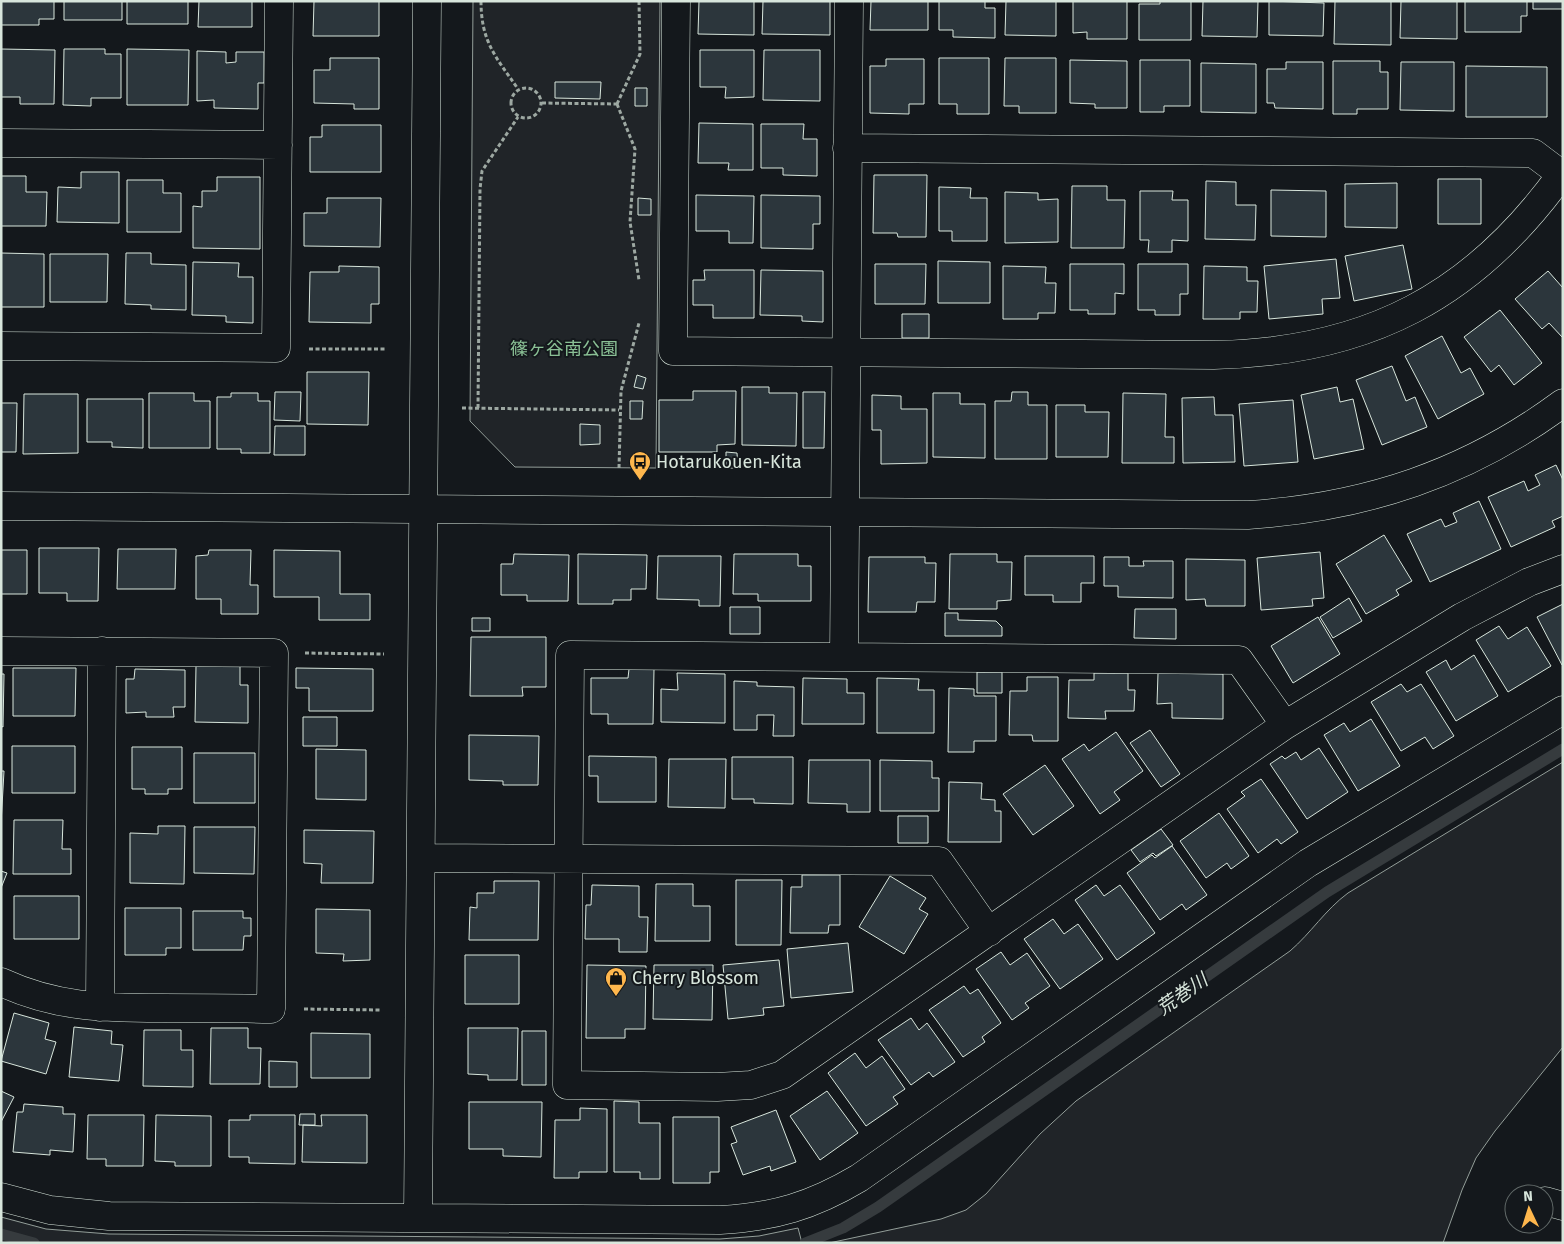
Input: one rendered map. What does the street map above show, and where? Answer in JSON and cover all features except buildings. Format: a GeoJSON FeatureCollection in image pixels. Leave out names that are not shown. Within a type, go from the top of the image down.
{"type":"FeatureCollection","features":[{"type":"Feature","properties":{"kind":"street"},"geometry":{"type":"LineString","coordinates":[[1,346],[276,348],[279,1]]}},
{"type":"Feature","properties":{"kind":"street"},"geometry":{"type":"LineString","coordinates":[[418,1217],[427,1]]}},
{"type":"Feature","properties":{"kind":"street"},"geometry":{"type":"LineString","coordinates":[[676,1],[673,351],[1214,355],[1260,354],[1306,347],[1351,336],[1394,318],[1442,292],[1472,271],[1507,240],[1538,206],[1562,173],[1533,153],[848,148]]}},
{"type":"Feature","properties":{"kind":"street"},"geometry":{"type":"LineString","coordinates":[[844,657],[849,1]]}},
{"type":"Feature","properties":{"kind":"street"},"geometry":{"type":"LineString","coordinates":[[1,142],[278,144]]}},
{"type":"Feature","properties":{"kind":"street"},"geometry":{"type":"LineString","coordinates":[[1,506],[1248,515],[1298,512],[1348,503],[1397,490],[1444,472],[1490,450],[1533,425],[1563,402]]}},
{"type":"Feature","properties":{"kind":"street"},"geometry":{"type":"LineString","coordinates":[[1285,725],[1239,660],[570,655],[567,1086],[751,1085],[782,1075],[1285,725],[1462,617],[1529,582],[1563,569]]}},
{"type":"Feature","properties":{"kind":"street"},"geometry":{"type":"LineString","coordinates":[[1,651],[274,653],[271,1009],[100,1008],[43,999],[1,982]]}},
{"type":"Feature","properties":{"kind":"street"},"geometry":{"type":"LineString","coordinates":[[100,1008],[102,651]]}},
{"type":"Feature","properties":{"kind":"street"},"geometry":{"type":"LineString","coordinates":[[1,1197],[50,1210],[109,1216],[720,1220],[766,1216],[793,1210],[828,1196],[867,1172],[1308,863],[1563,710]]}},
{"type":"Feature","properties":{"kind":"street"},"geometry":{"type":"LineString","coordinates":[[421,858],[939,862],[989,932]]}},
{"type":"Feature","properties":{"kind":"path"},"geometry":{"type":"LineString","coordinates":[[481,1],[484,35],[492,51],[518,89]]}},
{"type":"Feature","properties":{"kind":"path"},"geometry":{"type":"LineString","coordinates":[[639,1],[640,54],[617,104],[635,149],[630,222],[641,289]]}},
{"type":"Feature","properties":{"kind":"path"},"geometry":{"type":"LineString","coordinates":[[518,89],[534,90],[540,96],[542,103],[534,117],[526,119],[518,117],[512,111],[510,103],[512,95],[518,89]]}},
{"type":"Feature","properties":{"kind":"path"},"geometry":{"type":"LineString","coordinates":[[542,103],[617,104]]}},
{"type":"Feature","properties":{"kind":"path"},"geometry":{"type":"LineString","coordinates":[[478,408],[480,189],[482,171],[518,117]]}},
{"type":"Feature","properties":{"kind":"path"},"geometry":{"type":"LineString","coordinates":[[619,468],[620,410],[624,376],[641,315]]}},
{"type":"Feature","properties":{"kind":"path"},"geometry":{"type":"LineString","coordinates":[[276,348],[387,349]]}},
{"type":"Feature","properties":{"kind":"path"},"geometry":{"type":"LineString","coordinates":[[462,408],[620,410]]}},
{"type":"Feature","properties":{"kind":"path"},"geometry":{"type":"LineString","coordinates":[[274,653],[384,654]]}},
{"type":"Feature","properties":{"kind":"path"},"geometry":{"type":"LineString","coordinates":[[271,1009],[382,1010]]}},
{"type":"Feature","properties":{"kind":"green space","name":"篠ヶ谷南公園"},"geometry":{"type":"Polygon","coordinates":[[[473,1],[660,1],[656,468],[515,467],[470,421],[473,1]]]}},
{"type":"Feature","properties":{"kind":"green space"},"geometry":{"type":"Polygon","coordinates":[[[1563,762],[1563,1047],[1495,1131],[1476,1158],[1443,1243],[829,1243],[941,1219],[966,1210],[986,1194],[1040,1134],[1076,1101],[1290,951],[1348,893],[1563,762]]]}},
{"type":"Feature","properties":{"kind":"green space"},"geometry":{"type":"Polygon","coordinates":[[[1,1217],[46,1229],[109,1234],[720,1239],[759,1236],[798,1228],[802,1243],[1,1243],[1,1217]]]}},
{"type":"Feature","properties":{"kind":"waterway","name":"荒巻川"},"geometry":{"type":"LineString","coordinates":[[805,1243],[843,1228],[878,1207],[1327,892],[1563,749]]}},
{"type":"Feature","properties":{"kind":"waterway","name":"荒巻川"},"geometry":{"type":"LineString","coordinates":[[1,1234],[34,1243]]}},
{"type":"Feature","properties":{"kind":"place","name":"Hotarukouen-Kita"},"geometry":{"type":"Point","coordinates":[640,481]}},
{"type":"Feature","properties":{"kind":"place","name":"Cherry Blossom"},"geometry":{"type":"Point","coordinates":[616,997]}}]}
